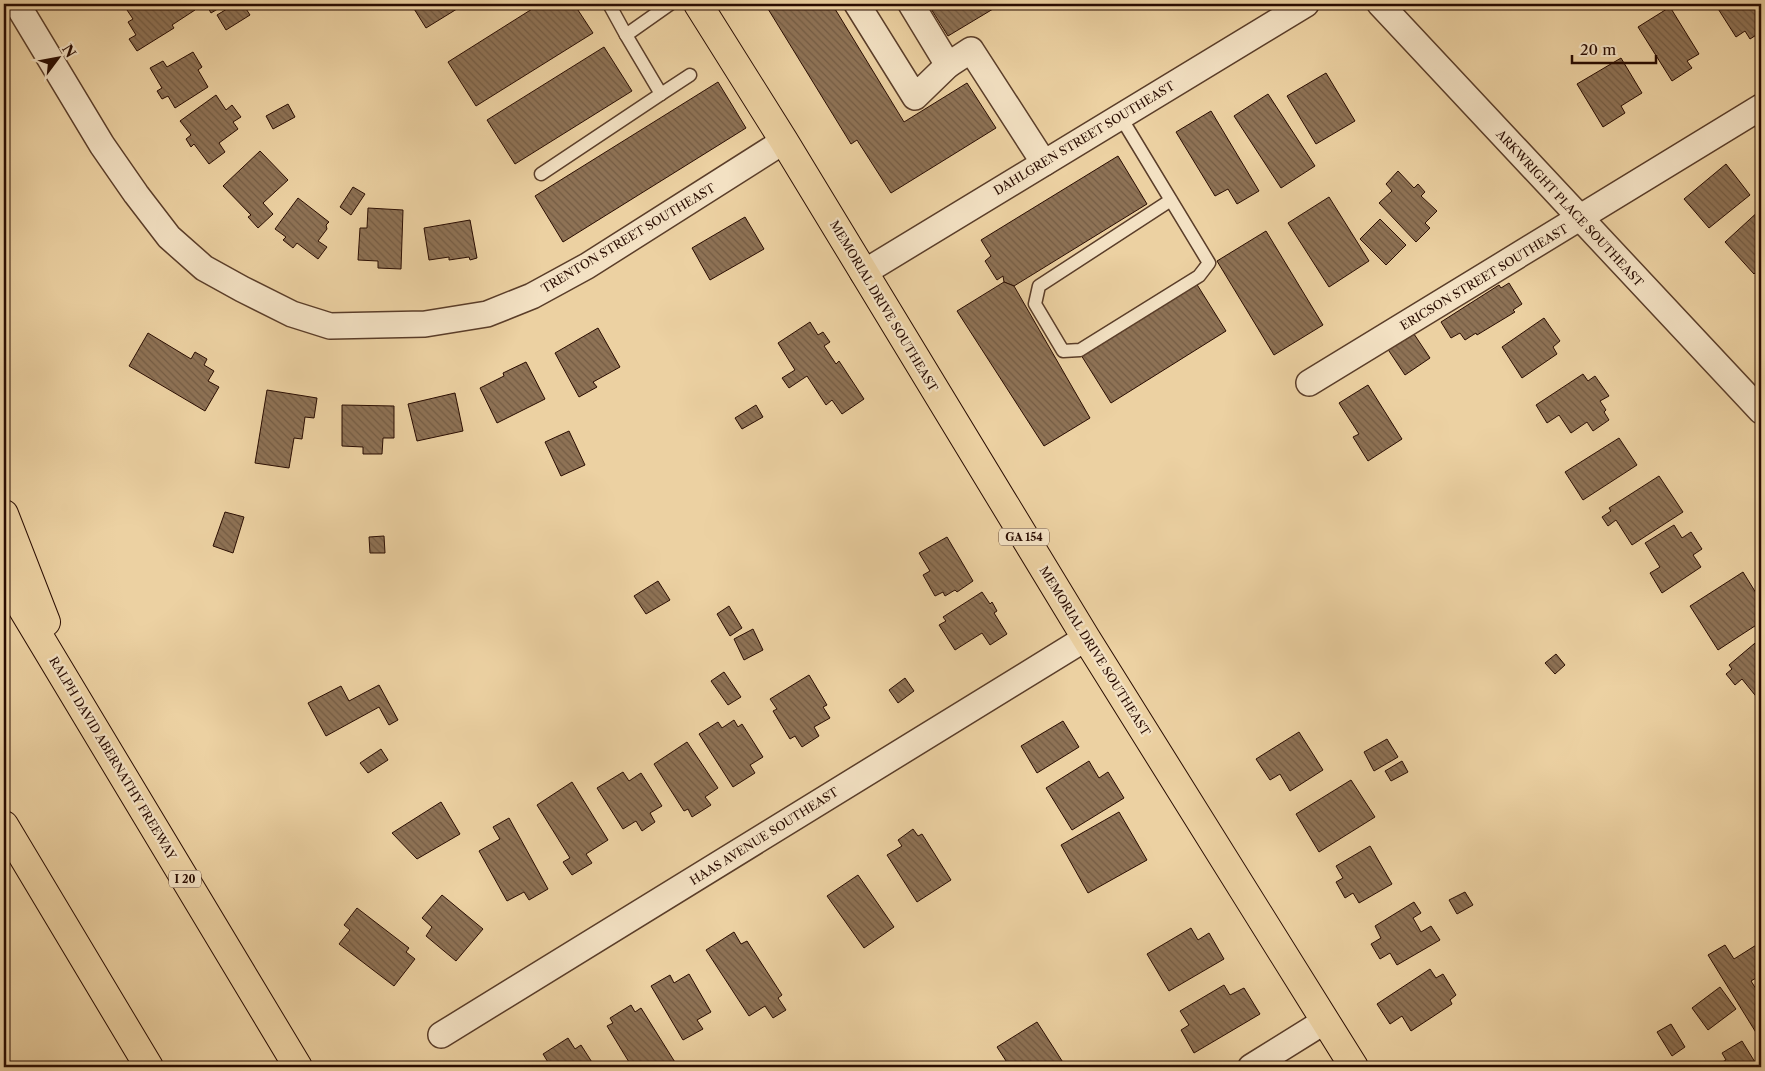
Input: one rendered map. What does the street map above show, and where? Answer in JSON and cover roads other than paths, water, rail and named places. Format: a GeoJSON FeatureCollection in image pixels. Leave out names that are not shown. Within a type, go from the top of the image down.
{"type":"FeatureCollection","features":[{"type":"Feature","properties":{"kind":"main road","name":"MEMORIAL DRIVE SOUTHEAST"},"geometry":{"type":"LineString","coordinates":[[698,4],[784,141],[1086,638],[1354,1067]]}},
{"type":"Feature","properties":{"kind":"main road"},"geometry":{"type":"LineString","coordinates":[[4,514],[73,691]]}},
{"type":"Feature","properties":{"kind":"main road","name":"RALPH DAVID ABERNATHY FREEWAY"},"geometry":{"type":"LineString","coordinates":[[4,578],[298,1067]]}},
{"type":"Feature","properties":{"kind":"main road"},"geometry":{"type":"LineString","coordinates":[[4,825],[149,1067]]}},
{"type":"Feature","properties":{"kind":"main road"},"geometry":{"type":"LineString","coordinates":[[4,840],[60,920]]}},
{"type":"Feature","properties":{"kind":"street","name":"TRENTON STREET SOUTHEAST"},"geometry":{"type":"LineString","coordinates":[[17,4],[102,145],[169,237],[204,268],[242,290],[292,314],[330,326],[425,324],[487,314],[532,296],[587,266],[784,141]]}},
{"type":"Feature","properties":{"kind":"street"},"geometry":{"type":"LineString","coordinates":[[857,4],[915,97],[948,65],[972,50],[1044,163]]}},
{"type":"Feature","properties":{"kind":"street"},"geometry":{"type":"LineString","coordinates":[[911,4],[948,65]]}},
{"type":"Feature","properties":{"kind":"street","name":"DAHLGREN STREET SOUTHEAST"},"geometry":{"type":"LineString","coordinates":[[863,272],[1306,4]]}},
{"type":"Feature","properties":{"kind":"street","name":"ARKWRIGHT PLACE SOUTHEAST"},"geometry":{"type":"LineString","coordinates":[[1380,4],[1761,411]]}},
{"type":"Feature","properties":{"kind":"street","name":"ERICSON STREET SOUTHEAST"},"geometry":{"type":"LineString","coordinates":[[1309,383],[1761,107]]}},
{"type":"Feature","properties":{"kind":"street","name":"HAAS AVENUE SOUTHEAST"},"geometry":{"type":"LineString","coordinates":[[441,1035],[1086,638]]}},
{"type":"Feature","properties":{"kind":"street"},"geometry":{"type":"LineString","coordinates":[[1251,1067],[1325,1021]]}},
{"type":"Feature","properties":{"kind":"lane"},"geometry":{"type":"LineString","coordinates":[[609,4],[661,94]]}},
{"type":"Feature","properties":{"kind":"lane"},"geometry":{"type":"LineString","coordinates":[[626,35],[670,4]]}},
{"type":"Feature","properties":{"kind":"lane"},"geometry":{"type":"LineString","coordinates":[[541,174],[690,75]]}},
{"type":"Feature","properties":{"kind":"lane"},"geometry":{"type":"LineString","coordinates":[[1120,116],[1171,200],[1209,263],[1199,276],[1080,350],[1063,351],[1035,304],[1039,286],[1171,200]]}}]}
